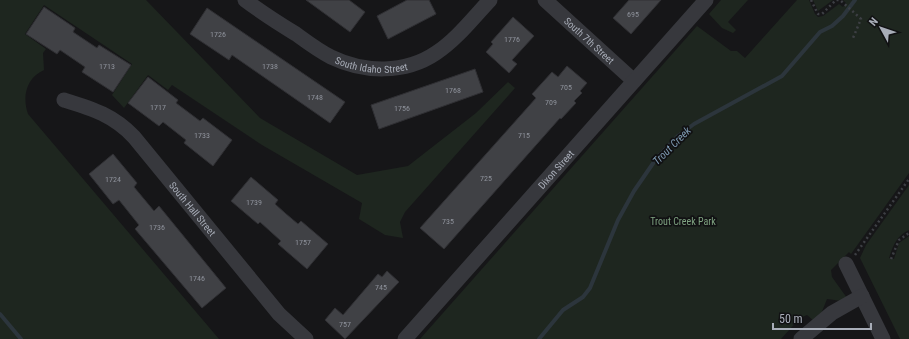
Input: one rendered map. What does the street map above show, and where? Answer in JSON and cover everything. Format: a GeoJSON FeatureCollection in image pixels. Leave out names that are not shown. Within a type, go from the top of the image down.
{"type":"FeatureCollection","features":[{"type":"Feature","properties":{"kind":"street","name":"South Idaho Street"},"geometry":{"type":"LineString","coordinates":[[245,0],[331,57],[355,66],[383,69],[413,64],[435,54],[449,43],[490,0]]}},
{"type":"Feature","properties":{"kind":"street","name":"South 7th Street"},"geometry":{"type":"LineString","coordinates":[[545,0],[634,81]]}},
{"type":"Feature","properties":{"kind":"street","name":"Dixon Street"},"geometry":{"type":"LineString","coordinates":[[405,339],[706,0]]}},
{"type":"Feature","properties":{"kind":"street","name":"South Hall Street"},"geometry":{"type":"LineString","coordinates":[[64,100],[104,113],[122,124],[279,314],[306,339]]}},
{"type":"Feature","properties":{"kind":"street"},"geometry":{"type":"LineString","coordinates":[[851,260],[862,296],[883,339]]}},
{"type":"Feature","properties":{"kind":"street"},"geometry":{"type":"LineString","coordinates":[[801,339],[828,316],[862,296]]}},
{"type":"Feature","properties":{"kind":"path"},"geometry":{"type":"LineString","coordinates":[[811,0],[818,14],[822,14],[836,0],[840,0],[859,17],[861,19],[853,38]]}},
{"type":"Feature","properties":{"kind":"path"},"geometry":{"type":"LineString","coordinates":[[851,260],[909,179]]}},
{"type":"Feature","properties":{"kind":"path"},"geometry":{"type":"LineString","coordinates":[[891,259],[899,240],[909,234]]}},
{"type":"Feature","properties":{"kind":"green space"},"geometry":{"type":"Polygon","coordinates":[[[0,0],[146,0],[260,118],[357,175],[408,166],[476,113],[508,82],[515,88],[405,212],[400,222],[403,238],[385,235],[359,219],[362,203],[262,145],[172,85],[168,90],[148,75],[124,108],[112,95],[132,64],[44,5],[25,34],[46,49],[43,53],[44,70],[33,78],[27,89],[25,101],[28,114],[219,339],[0,339],[0,0]]]}},
{"type":"Feature","properties":{"kind":"green space"},"geometry":{"type":"Polygon","coordinates":[[[721,0],[748,0],[728,22],[736,30],[733,33],[722,28],[709,14],[721,0]]]}},
{"type":"Feature","properties":{"kind":"green space","name":"Trout Creek Park"},"geometry":{"type":"Polygon","coordinates":[[[797,0],[809,0],[815,14],[818,17],[823,16],[839,4],[843,7],[846,3],[843,0],[909,0],[909,173],[851,254],[849,252],[831,270],[832,277],[847,298],[842,301],[827,299],[821,314],[814,321],[807,315],[800,318],[781,339],[420,339],[697,26],[731,51],[737,51],[745,58],[797,0]]]}},
{"type":"Feature","properties":{"kind":"green space"},"geometry":{"type":"Polygon","coordinates":[[[813,0],[833,0],[818,11],[813,0]]]}},
{"type":"Feature","properties":{"kind":"green space"},"geometry":{"type":"Polygon","coordinates":[[[909,185],[909,230],[898,238],[889,258],[894,259],[899,243],[909,236],[909,339],[900,339],[860,258],[866,245],[909,185]]]}},
{"type":"Feature","properties":{"kind":"building"},"geometry":{"type":"Polygon","coordinates":[[[306,0],[349,0],[365,12],[350,32],[306,0]]]}},
{"type":"Feature","properties":{"kind":"building"},"geometry":{"type":"Polygon","coordinates":[[[407,0],[429,0],[436,14],[388,39],[377,16],[407,0]]]}},
{"type":"Feature","properties":{"kind":"building"},"geometry":{"type":"Polygon","coordinates":[[[629,0],[661,0],[631,34],[613,18],[629,0]]]}},
{"type":"Feature","properties":{"kind":"building"},"geometry":{"type":"Polygon","coordinates":[[[44,7],[75,28],[73,32],[97,48],[99,45],[131,65],[113,92],[82,72],[85,67],[60,50],[57,54],[26,34],[44,7]]]}},
{"type":"Feature","properties":{"kind":"building"},"geometry":{"type":"Polygon","coordinates":[[[207,8],[345,102],[330,123],[232,55],[229,60],[190,34],[207,8]]]}},
{"type":"Feature","properties":{"kind":"building"},"geometry":{"type":"Polygon","coordinates":[[[513,17],[534,36],[512,60],[517,64],[509,73],[486,52],[493,44],[491,42],[513,17]]]}},
{"type":"Feature","properties":{"kind":"building"},"geometry":{"type":"Polygon","coordinates":[[[567,66],[587,83],[580,91],[582,93],[574,101],[576,103],[561,119],[560,118],[444,249],[420,228],[536,98],[532,94],[552,72],[558,77],[567,66]]]}},
{"type":"Feature","properties":{"kind":"building"},"geometry":{"type":"Polygon","coordinates":[[[475,69],[483,92],[379,129],[371,105],[475,69]]]}},
{"type":"Feature","properties":{"kind":"building"},"geometry":{"type":"Polygon","coordinates":[[[148,77],[178,100],[176,103],[200,121],[203,118],[232,140],[213,166],[184,143],[186,140],[163,122],[159,126],[128,103],[148,77]]]}},
{"type":"Feature","properties":{"kind":"building"},"geometry":{"type":"Polygon","coordinates":[[[113,154],[137,183],[134,187],[154,211],[159,206],[226,288],[202,308],[135,229],[139,225],[119,200],[113,204],[89,174],[113,154]]]}},
{"type":"Feature","properties":{"kind":"building"},"geometry":{"type":"Polygon","coordinates":[[[251,177],[278,200],[275,204],[285,213],[298,224],[301,221],[328,244],[307,269],[278,244],[281,241],[260,222],[258,224],[231,201],[251,177]]]}},
{"type":"Feature","properties":{"kind":"building"},"geometry":{"type":"Polygon","coordinates":[[[387,271],[399,282],[345,339],[325,320],[335,308],[343,315],[378,274],[382,277],[387,271]]]}},
{"type":"Feature","properties":{"kind":"waterway","name":"Trout Creek"},"geometry":{"type":"LineString","coordinates":[[539,339],[563,310],[583,297],[590,288],[618,220],[634,191],[656,159],[678,136],[694,124],[782,76],[820,32],[832,26],[843,16],[855,0]]}},
{"type":"Feature","properties":{"kind":"waterway","name":"Trout Creek"},"geometry":{"type":"LineString","coordinates":[[0,314],[21,339]]}}]}
